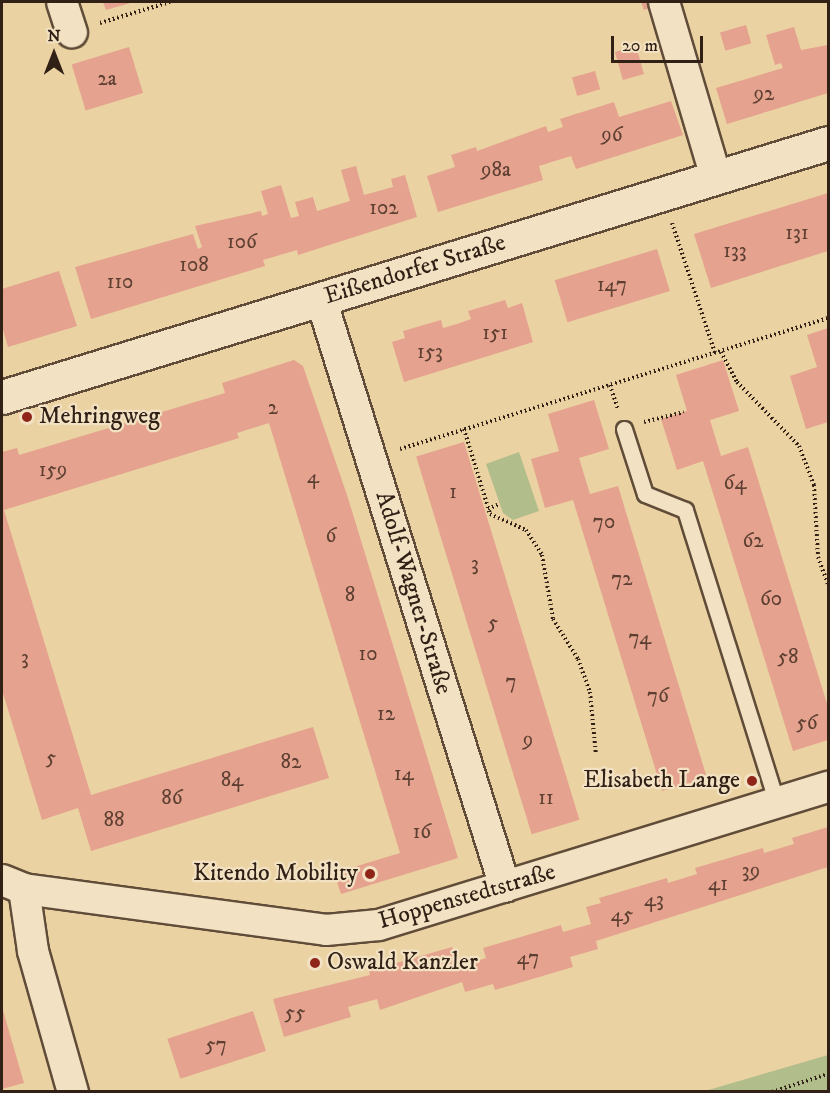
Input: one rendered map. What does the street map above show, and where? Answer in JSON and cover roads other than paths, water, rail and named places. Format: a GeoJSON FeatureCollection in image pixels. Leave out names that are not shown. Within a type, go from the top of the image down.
{"type":"FeatureCollection","features":[{"type":"Feature","properties":{"kind":"main road","name":"Eißendorfer Straße"},"geometry":{"type":"LineString","coordinates":[[2,397],[828,143]]}},
{"type":"Feature","properties":{"kind":"street"},"geometry":{"type":"LineString","coordinates":[[62,2],[72,32]]}},
{"type":"Feature","properties":{"kind":"street"},"geometry":{"type":"LineString","coordinates":[[664,2],[716,178]]}},
{"type":"Feature","properties":{"kind":"street","name":"Adolf-Wagner-Straße"},"geometry":{"type":"LineString","coordinates":[[321,299],[505,887]]}},
{"type":"Feature","properties":{"kind":"street","name":"Hoppenstedtstraße"},"geometry":{"type":"LineString","coordinates":[[73,1092],[13,884],[326,930],[380,925],[828,788]]}},
{"type":"Feature","properties":{"kind":"lane"},"geometry":{"type":"LineString","coordinates":[[624,429],[645,494],[685,510],[777,804]]}},
{"type":"Feature","properties":{"kind":"place","name":"Mehringweg"},"geometry":{"type":"Point","coordinates":[27,417]}},
{"type":"Feature","properties":{"kind":"place","name":"Elisabeth Lange"},"geometry":{"type":"Point","coordinates":[752,781]}},
{"type":"Feature","properties":{"kind":"place","name":"Kitendo Mobility"},"geometry":{"type":"Point","coordinates":[370,874]}},
{"type":"Feature","properties":{"kind":"place","name":"Oswald Kanzler"},"geometry":{"type":"Point","coordinates":[315,963]}}]}
